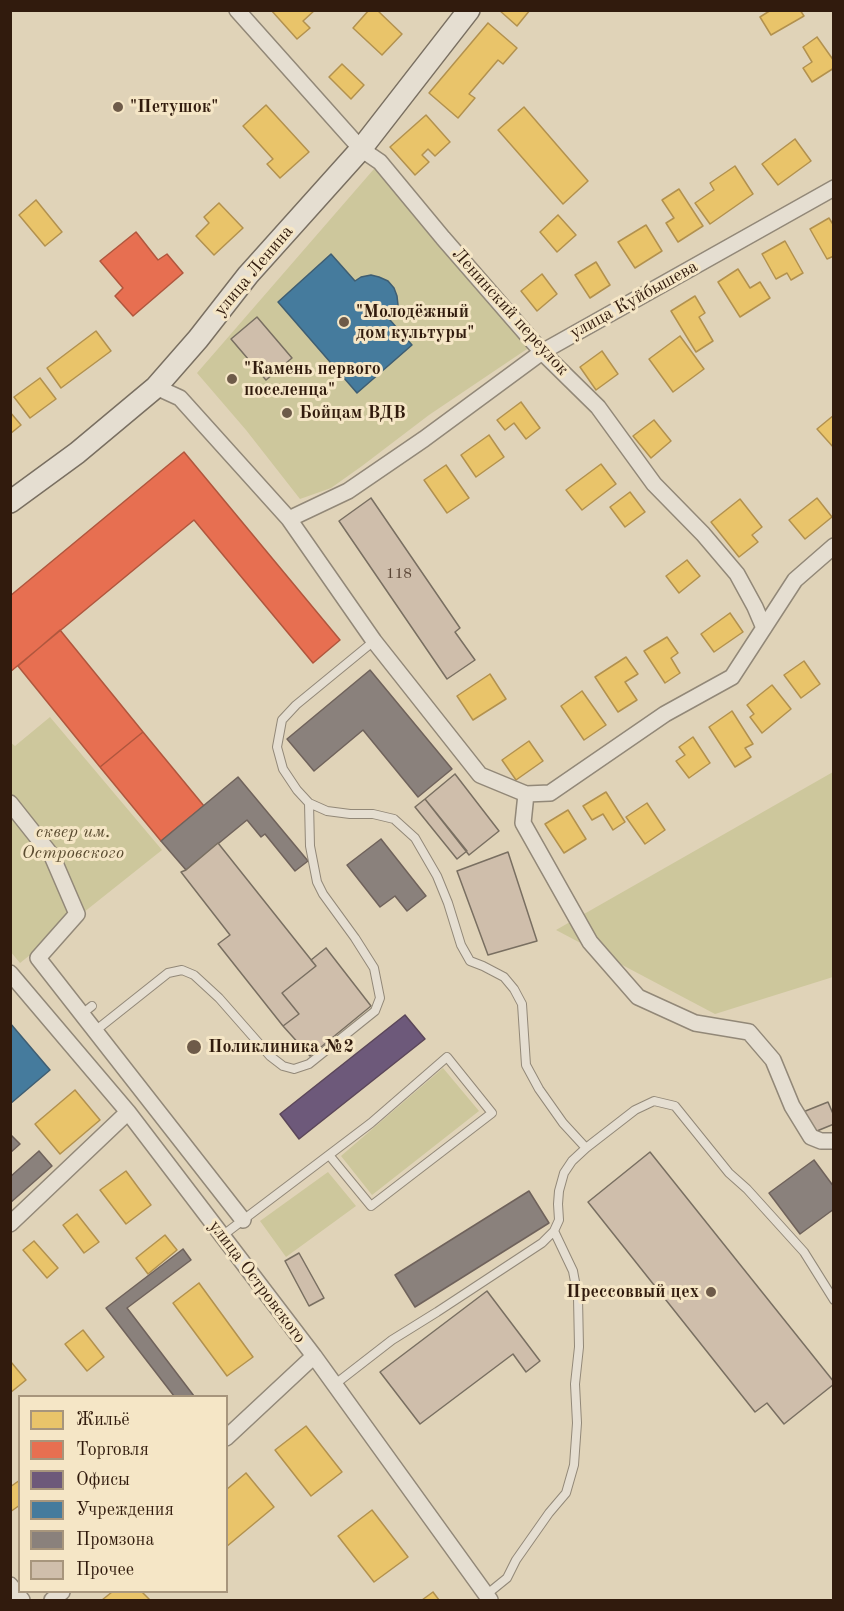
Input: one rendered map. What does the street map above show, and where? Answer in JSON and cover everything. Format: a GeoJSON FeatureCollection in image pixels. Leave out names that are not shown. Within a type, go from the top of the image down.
{"type":"FeatureCollection","features":[{"type":"Feature","properties":{"kind":"main road","name":"улица Ленина"},"geometry":{"type":"LineString","coordinates":[[10,502],[77,453],[156,387],[198,339],[248,275],[362,149],[469,10]]}},
{"type":"Feature","properties":{"kind":"street","name":"Ленинский переулок"},"geometry":{"type":"LineString","coordinates":[[237,10],[362,149],[380,162],[542,352],[598,407],[654,484],[703,534],[737,574],[764,628]]}},
{"type":"Feature","properties":{"kind":"street","name":"улица Куйбышева"},"geometry":{"type":"LineString","coordinates":[[289,519],[348,491],[424,439],[542,352],[834,188]]}},
{"type":"Feature","properties":{"kind":"street"},"geometry":{"type":"LineString","coordinates":[[156,387],[180,398],[289,519],[374,641],[480,775],[526,794],[550,794],[665,714],[732,677],[795,580],[834,546]]}},
{"type":"Feature","properties":{"kind":"street"},"geometry":{"type":"LineString","coordinates":[[526,794],[523,823],[590,942],[638,997],[695,1023],[749,1032],[773,1060],[792,1106],[811,1137],[821,1141],[834,1141]]}},
{"type":"Feature","properties":{"kind":"street"},"geometry":{"type":"LineString","coordinates":[[10,803],[52,856],[77,914],[38,958],[87,1010],[95,1031],[243,1220]]}},
{"type":"Feature","properties":{"kind":"street","name":"улица Островского"},"geometry":{"type":"LineString","coordinates":[[10,973],[128,1112],[314,1356],[488,1598]]}},
{"type":"Feature","properties":{"kind":"street"},"geometry":{"type":"LineString","coordinates":[[10,1224],[128,1112]]}},
{"type":"Feature","properties":{"kind":"street"},"geometry":{"type":"LineString","coordinates":[[228,1436],[314,1356]]}},
{"type":"Feature","properties":{"kind":"street"},"geometry":{"type":"LineString","coordinates":[[10,1586],[22,1600]]}},
{"type":"Feature","properties":{"kind":"lane"},"geometry":{"type":"LineString","coordinates":[[374,641],[296,705],[282,720],[277,747],[284,769],[297,790],[309,802],[327,811],[373,814],[394,819],[415,838],[437,876],[461,945],[470,961],[504,976],[514,989],[522,1004],[526,1065],[539,1089],[563,1123],[586,1148]]}},
{"type":"Feature","properties":{"kind":"lane"},"geometry":{"type":"LineString","coordinates":[[95,1031],[168,973],[182,970],[194,975],[219,998],[270,1056],[283,1066],[294,1069],[309,1064],[375,1011],[380,998],[374,968],[317,882],[310,846],[309,802]]}},
{"type":"Feature","properties":{"kind":"lane"},"geometry":{"type":"LineString","coordinates":[[222,1236],[371,1123],[447,1057],[492,1113],[371,1206],[329,1155]]}},
{"type":"Feature","properties":{"kind":"lane"},"geometry":{"type":"LineString","coordinates":[[334,1385],[392,1340],[542,1243],[554,1232],[559,1220],[559,1191],[564,1173],[572,1161],[635,1110],[654,1101],[675,1106],[729,1173],[747,1189],[804,1252],[834,1300]]}},
{"type":"Feature","properties":{"kind":"lane"},"geometry":{"type":"LineString","coordinates":[[488,1598],[507,1578],[516,1560],[566,1493],[573,1465],[577,1423],[575,1384],[579,1347],[578,1298],[573,1271],[554,1232]]}},
{"type":"Feature","properties":{"kind":"green space"},"geometry":{"type":"Polygon","coordinates":[[[380,162],[530,347],[429,415],[331,488],[300,499],[246,430],[197,373],[380,162]]]}},
{"type":"Feature","properties":{"kind":"green space","name":"сквер им. Островского"},"geometry":{"type":"Polygon","coordinates":[[[50,717],[162,850],[20,963],[10,951],[10,742],[15,746],[50,717]]]}},
{"type":"Feature","properties":{"kind":"green space"},"geometry":{"type":"Polygon","coordinates":[[[833,772],[833,977],[715,1014],[556,930],[833,772]]]}},
{"type":"Feature","properties":{"kind":"green space"},"geometry":{"type":"Polygon","coordinates":[[[443,1068],[479,1111],[372,1195],[341,1156],[443,1068]]]}},
{"type":"Feature","properties":{"kind":"green space"},"geometry":{"type":"Polygon","coordinates":[[[328,1172],[356,1206],[286,1257],[260,1221],[328,1172]]]}},
{"type":"Feature","properties":{"kind":"building: Жильё"},"geometry":{"type":"Polygon","coordinates":[[[271,10],[315,10],[303,21],[310,28],[297,39],[271,10]]]}},
{"type":"Feature","properties":{"kind":"building: Жильё"},"geometry":{"type":"Polygon","coordinates":[[[369,10],[377,10],[402,34],[382,55],[353,28],[369,10]]]}},
{"type":"Feature","properties":{"kind":"building: Жильё"},"geometry":{"type":"Polygon","coordinates":[[[499,10],[530,10],[517,26],[499,10]]]}},
{"type":"Feature","properties":{"kind":"building: Жильё"},"geometry":{"type":"Polygon","coordinates":[[[771,10],[800,10],[804,16],[771,35],[760,17],[771,10]]]}},
{"type":"Feature","properties":{"kind":"building: Жильё"},"geometry":{"type":"Polygon","coordinates":[[[488,23],[517,48],[503,64],[498,60],[469,94],[475,98],[458,118],[429,93],[488,23]]]}},
{"type":"Feature","properties":{"kind":"building: Жильё"},"geometry":{"type":"Polygon","coordinates":[[[817,37],[834,61],[834,68],[812,82],[803,68],[812,62],[803,47],[817,37]]]}},
{"type":"Feature","properties":{"kind":"building: Жильё"},"geometry":{"type":"Polygon","coordinates":[[[342,64],[364,85],[351,99],[329,77],[342,64]]]}},
{"type":"Feature","properties":{"kind":"building: Жильё"},"geometry":{"type":"Polygon","coordinates":[[[266,105],[309,152],[280,178],[267,164],[273,159],[243,126],[266,105]]]}},
{"type":"Feature","properties":{"kind":"building: Жильё"},"geometry":{"type":"Polygon","coordinates":[[[524,107],[588,181],[563,204],[498,130],[524,107]]]}},
{"type":"Feature","properties":{"kind":"building: Жильё"},"geometry":{"type":"Polygon","coordinates":[[[426,115],[450,142],[435,156],[428,149],[422,155],[429,162],[415,175],[390,147],[426,115]]]}},
{"type":"Feature","properties":{"kind":"building: Жильё"},"geometry":{"type":"Polygon","coordinates":[[[795,139],[811,161],[778,185],[762,164],[795,139]]]}},
{"type":"Feature","properties":{"kind":"building: Жильё"},"geometry":{"type":"Polygon","coordinates":[[[735,166],[753,194],[710,224],[695,203],[714,190],[710,183],[735,166]]]}},
{"type":"Feature","properties":{"kind":"building: Жильё"},"geometry":{"type":"Polygon","coordinates":[[[679,189],[703,226],[678,242],[666,223],[674,218],[662,200],[679,189]]]}},
{"type":"Feature","properties":{"kind":"building: Жильё"},"geometry":{"type":"Polygon","coordinates":[[[36,200],[62,232],[45,246],[19,215],[36,200]]]}},
{"type":"Feature","properties":{"kind":"building: Жильё"},"geometry":{"type":"Polygon","coordinates":[[[219,203],[243,228],[214,255],[196,236],[209,223],[204,217],[219,203]]]}},
{"type":"Feature","properties":{"kind":"building: Жильё"},"geometry":{"type":"Polygon","coordinates":[[[558,215],[576,235],[557,252],[540,232],[558,215]]]}},
{"type":"Feature","properties":{"kind":"building: Жильё"},"geometry":{"type":"Polygon","coordinates":[[[829,218],[834,226],[834,256],[827,259],[810,229],[829,218]]]}},
{"type":"Feature","properties":{"kind":"building: Жильё"},"geometry":{"type":"Polygon","coordinates":[[[646,225],[662,251],[635,268],[618,242],[646,225]]]}},
{"type":"Feature","properties":{"kind":"building: Жильё"},"geometry":{"type":"Polygon","coordinates":[[[785,241],[803,273],[791,280],[787,273],[776,279],[762,254],[785,241]]]}},
{"type":"Feature","properties":{"kind":"building: Жильё"},"geometry":{"type":"Polygon","coordinates":[[[596,262],[610,285],[590,298],[575,275],[596,262]]]}},
{"type":"Feature","properties":{"kind":"building: Жильё"},"geometry":{"type":"Polygon","coordinates":[[[738,269],[750,288],[760,282],[770,298],[740,317],[718,282],[738,269]]]}},
{"type":"Feature","properties":{"kind":"building: Жильё"},"geometry":{"type":"Polygon","coordinates":[[[542,274],[557,294],[537,311],[521,291],[542,274]]]}},
{"type":"Feature","properties":{"kind":"building: Жильё"},"geometry":{"type":"Polygon","coordinates":[[[695,296],[705,313],[699,317],[713,341],[696,352],[671,311],[695,296]]]}},
{"type":"Feature","properties":{"kind":"building: Жильё"},"geometry":{"type":"Polygon","coordinates":[[[96,331],[111,351],[61,388],[47,368],[96,331]]]}},
{"type":"Feature","properties":{"kind":"building: Жильё"},"geometry":{"type":"Polygon","coordinates":[[[680,336],[704,369],[673,392],[649,359],[680,336]]]}},
{"type":"Feature","properties":{"kind":"building: Жильё"},"geometry":{"type":"Polygon","coordinates":[[[602,351],[618,374],[596,390],[580,367],[602,351]]]}},
{"type":"Feature","properties":{"kind":"building: Жильё"},"geometry":{"type":"Polygon","coordinates":[[[40,378],[56,399],[30,418],[14,397],[40,378]]]}},
{"type":"Feature","properties":{"kind":"building: Жильё"},"geometry":{"type":"Polygon","coordinates":[[[521,402],[540,428],[526,439],[514,423],[505,430],[497,420],[521,402]]]}},
{"type":"Feature","properties":{"kind":"building: Жильё"},"geometry":{"type":"Polygon","coordinates":[[[10,412],[21,425],[10,434],[10,412]]]}},
{"type":"Feature","properties":{"kind":"building: Жильё"},"geometry":{"type":"Polygon","coordinates":[[[834,415],[834,448],[817,429],[834,415]]]}},
{"type":"Feature","properties":{"kind":"building: Жильё"},"geometry":{"type":"Polygon","coordinates":[[[654,420],[671,441],[651,458],[633,436],[654,420]]]}},
{"type":"Feature","properties":{"kind":"building: Жильё"},"geometry":{"type":"Polygon","coordinates":[[[489,435],[504,457],[476,477],[461,455],[489,435]]]}},
{"type":"Feature","properties":{"kind":"building: Жильё"},"geometry":{"type":"Polygon","coordinates":[[[601,464],[616,484],[582,510],[566,490],[601,464]]]}},
{"type":"Feature","properties":{"kind":"building: Жильё"},"geometry":{"type":"Polygon","coordinates":[[[446,465],[469,498],[447,513],[424,480],[446,465]]]}},
{"type":"Feature","properties":{"kind":"building: Жильё"},"geometry":{"type":"Polygon","coordinates":[[[630,492],[645,512],[625,527],[610,507],[630,492]]]}},
{"type":"Feature","properties":{"kind":"building: Жильё"},"geometry":{"type":"Polygon","coordinates":[[[817,498],[832,517],[805,539],[789,520],[817,498]]]}},
{"type":"Feature","properties":{"kind":"building: Жильё"},"geometry":{"type":"Polygon","coordinates":[[[740,499],[762,527],[752,535],[758,542],[739,557],[711,522],[740,499]]]}},
{"type":"Feature","properties":{"kind":"building: Жильё"},"geometry":{"type":"Polygon","coordinates":[[[687,560],[700,576],[679,593],[666,576],[687,560]]]}},
{"type":"Feature","properties":{"kind":"building: Жильё"},"geometry":{"type":"Polygon","coordinates":[[[730,613],[743,632],[714,652],[701,634],[730,613]]]}},
{"type":"Feature","properties":{"kind":"building: Жильё"},"geometry":{"type":"Polygon","coordinates":[[[667,637],[678,653],[671,658],[680,673],[665,683],[644,651],[667,637]]]}},
{"type":"Feature","properties":{"kind":"building: Жильё"},"geometry":{"type":"Polygon","coordinates":[[[626,657],[638,674],[625,682],[637,700],[618,712],[595,677],[626,657]]]}},
{"type":"Feature","properties":{"kind":"building: Жильё"},"geometry":{"type":"Polygon","coordinates":[[[804,661],[820,684],[801,698],[784,675],[804,661]]]}},
{"type":"Feature","properties":{"kind":"building: Жильё"},"geometry":{"type":"Polygon","coordinates":[[[490,674],[506,699],[473,720],[457,696],[490,674]]]}},
{"type":"Feature","properties":{"kind":"building: Жильё"},"geometry":{"type":"Polygon","coordinates":[[[772,685],[791,709],[762,733],[750,717],[754,714],[747,705],[772,685]]]}},
{"type":"Feature","properties":{"kind":"building: Жильё"},"geometry":{"type":"Polygon","coordinates":[[[582,691],[606,725],[584,740],[561,706],[582,691]]]}},
{"type":"Feature","properties":{"kind":"building: Жильё"},"geometry":{"type":"Polygon","coordinates":[[[732,711],[753,744],[745,748],[751,757],[735,767],[709,727],[732,711]]]}},
{"type":"Feature","properties":{"kind":"building: Жильё"},"geometry":{"type":"Polygon","coordinates":[[[693,737],[710,763],[689,778],[676,761],[685,755],[679,747],[693,737]]]}},
{"type":"Feature","properties":{"kind":"building: Жильё"},"geometry":{"type":"Polygon","coordinates":[[[529,741],[543,761],[516,780],[502,760],[529,741]]]}},
{"type":"Feature","properties":{"kind":"building: Жильё"},"geometry":{"type":"Polygon","coordinates":[[[606,792],[625,822],[613,830],[603,814],[592,820],[583,806],[606,792]]]}},
{"type":"Feature","properties":{"kind":"building: Жильё"},"geometry":{"type":"Polygon","coordinates":[[[647,803],[665,830],[645,844],[626,817],[647,803]]]}},
{"type":"Feature","properties":{"kind":"building: Жильё"},"geometry":{"type":"Polygon","coordinates":[[[568,810],[586,839],[564,853],[545,824],[568,810]]]}},
{"type":"Feature","properties":{"kind":"building: Жильё"},"geometry":{"type":"Polygon","coordinates":[[[75,1090],[100,1120],[60,1154],[35,1124],[75,1090]]]}},
{"type":"Feature","properties":{"kind":"building: Жильё"},"geometry":{"type":"Polygon","coordinates":[[[126,1171],[151,1205],[126,1224],[100,1190],[126,1171]]]}},
{"type":"Feature","properties":{"kind":"building: Жильё"},"geometry":{"type":"Polygon","coordinates":[[[77,1214],[99,1242],[84,1253],[63,1225],[77,1214]]]}},
{"type":"Feature","properties":{"kind":"building: Жильё"},"geometry":{"type":"Polygon","coordinates":[[[165,1235],[177,1250],[148,1274],[136,1258],[165,1235]]]}},
{"type":"Feature","properties":{"kind":"building: Жильё"},"geometry":{"type":"Polygon","coordinates":[[[34,1241],[58,1268],[47,1278],[23,1250],[34,1241]]]}},
{"type":"Feature","properties":{"kind":"building: Жильё"},"geometry":{"type":"Polygon","coordinates":[[[199,1283],[253,1357],[227,1376],[173,1303],[199,1283]]]}},
{"type":"Feature","properties":{"kind":"building: Жильё"},"geometry":{"type":"Polygon","coordinates":[[[83,1330],[104,1357],[87,1371],[65,1344],[83,1330]]]}},
{"type":"Feature","properties":{"kind":"building: Жильё"},"geometry":{"type":"Polygon","coordinates":[[[10,1363],[26,1380],[10,1393],[10,1363]]]}},
{"type":"Feature","properties":{"kind":"building: Жильё"},"geometry":{"type":"Polygon","coordinates":[[[306,1426],[342,1472],[311,1496],[275,1450],[306,1426]]]}},
{"type":"Feature","properties":{"kind":"building: Жильё"},"geometry":{"type":"Polygon","coordinates":[[[246,1473],[274,1507],[228,1545],[228,1488],[246,1473]]]}},
{"type":"Feature","properties":{"kind":"building: Жильё"},"geometry":{"type":"Polygon","coordinates":[[[18,1481],[18,1506],[10,1512],[10,1487],[18,1481]]]}},
{"type":"Feature","properties":{"kind":"building: Жильё"},"geometry":{"type":"Polygon","coordinates":[[[372,1510],[408,1557],[374,1582],[338,1536],[372,1510]]]}},
{"type":"Feature","properties":{"kind":"building: Жильё"},"geometry":{"type":"Polygon","coordinates":[[[433,1592],[439,1600],[422,1600],[433,1592]]]}},
{"type":"Feature","properties":{"kind":"building: Жильё"},"geometry":{"type":"Polygon","coordinates":[[[111,1593],[143,1593],[150,1600],[102,1600],[111,1593]]]}},
{"type":"Feature","properties":{"kind":"building: Торговля"},"geometry":{"type":"Polygon","coordinates":[[[136,232],[158,260],[167,254],[183,273],[133,316],[115,296],[123,288],[100,261],[136,232]]]}},
{"type":"Feature","properties":{"kind":"building: Торговля"},"geometry":{"type":"Polygon","coordinates":[[[184,452],[340,640],[313,663],[194,520],[10,672],[10,596],[184,452]]]}},
{"type":"Feature","properties":{"kind":"building: Торговля"},"geometry":{"type":"Polygon","coordinates":[[[60,630],[143,732],[100,767],[18,666],[60,630]]]}},
{"type":"Feature","properties":{"kind":"building: Торговля"},"geometry":{"type":"Polygon","coordinates":[[[143,732],[204,806],[161,841],[100,767],[143,732]]]}},
{"type":"Feature","properties":{"kind":"building: Офисы"},"geometry":{"type":"Polygon","coordinates":[[[405,1015],[425,1039],[299,1139],[280,1114],[405,1015]]]}},
{"type":"Feature","properties":{"kind":"building: Учреждения","name":"\"Молодёжный дом культуры\""},"geometry":{"type":"Polygon","coordinates":[[[331,254],[355,281],[371,275],[388,281],[394,288],[398,305],[390,320],[412,345],[357,393],[278,302],[331,254]]]}},
{"type":"Feature","properties":{"kind":"building: Учреждения"},"geometry":{"type":"Polygon","coordinates":[[[10,1023],[50,1070],[10,1104],[10,1023]]]}},
{"type":"Feature","properties":{"kind":"building: Промзона"},"geometry":{"type":"Polygon","coordinates":[[[370,670],[452,769],[418,797],[363,730],[314,771],[287,739],[370,670]]]}},
{"type":"Feature","properties":{"kind":"building: Промзона"},"geometry":{"type":"Polygon","coordinates":[[[238,777],[308,861],[295,871],[265,834],[261,837],[247,820],[186,870],[161,841],[238,777]]]}},
{"type":"Feature","properties":{"kind":"building: Промзона"},"geometry":{"type":"Polygon","coordinates":[[[381,839],[426,896],[407,911],[395,896],[380,907],[347,865],[381,839]]]}},
{"type":"Feature","properties":{"kind":"building: Промзона"},"geometry":{"type":"Polygon","coordinates":[[[10,1134],[20,1144],[10,1153],[10,1134]]]}},
{"type":"Feature","properties":{"kind":"building: Промзона"},"geometry":{"type":"Polygon","coordinates":[[[39,1151],[52,1166],[10,1203],[10,1177],[39,1151]]]}},
{"type":"Feature","properties":{"kind":"building: Промзона"},"geometry":{"type":"Polygon","coordinates":[[[814,1160],[834,1187],[834,1209],[800,1234],[769,1193],[814,1160]]]}},
{"type":"Feature","properties":{"kind":"building: Промзона"},"geometry":{"type":"Polygon","coordinates":[[[529,1191],[549,1223],[415,1307],[395,1275],[529,1191]]]}},
{"type":"Feature","properties":{"kind":"building: Промзона"},"geometry":{"type":"Polygon","coordinates":[[[183,1249],[191,1260],[127,1308],[193,1395],[173,1395],[106,1308],[183,1249]]]}},
{"type":"Feature","properties":{"kind":"building: Прочее"},"geometry":{"type":"Polygon","coordinates":[[[257,317],[292,358],[266,380],[231,339],[257,317]]]}},
{"type":"Feature","properties":{"kind":"building: Прочее"},"geometry":{"type":"Polygon","coordinates":[[[371,498],[460,628],[455,632],[475,660],[447,679],[339,521],[371,498]]]}},
{"type":"Feature","properties":{"kind":"building: Прочее"},"geometry":{"type":"Polygon","coordinates":[[[455,774],[499,831],[469,855],[425,799],[455,774]]]}},
{"type":"Feature","properties":{"kind":"building: Прочее"},"geometry":{"type":"Polygon","coordinates":[[[425,799],[467,851],[457,859],[415,807],[425,799]]]}},
{"type":"Feature","properties":{"kind":"building: Прочее"},"geometry":{"type":"Polygon","coordinates":[[[218,843],[316,966],[282,993],[299,1014],[283,1026],[218,944],[230,935],[181,872],[218,843]]]}},
{"type":"Feature","properties":{"kind":"building: Прочее"},"geometry":{"type":"Polygon","coordinates":[[[508,852],[537,941],[488,955],[457,871],[508,852]]]}},
{"type":"Feature","properties":{"kind":"building: Прочее"},"geometry":{"type":"Polygon","coordinates":[[[326,948],[371,1006],[310,1056],[283,1026],[299,1014],[282,993],[316,966],[311,960],[326,948]]]}},
{"type":"Feature","properties":{"kind":"building: Прочее"},"geometry":{"type":"Polygon","coordinates":[[[828,1102],[834,1116],[834,1124],[812,1133],[803,1112],[828,1102]]]}},
{"type":"Feature","properties":{"kind":"building: Прочее","name":"Прессоввый цех"},"geometry":{"type":"Polygon","coordinates":[[[650,1152],[834,1382],[784,1424],[767,1403],[755,1412],[588,1202],[650,1152]]]}},
{"type":"Feature","properties":{"kind":"building: Прочее"},"geometry":{"type":"Polygon","coordinates":[[[299,1253],[324,1298],[309,1306],[285,1261],[299,1253]]]}},
{"type":"Feature","properties":{"kind":"building: Прочее"},"geometry":{"type":"Polygon","coordinates":[[[487,1291],[540,1361],[526,1372],[513,1354],[420,1424],[380,1372],[487,1291]]]}},
{"type":"Feature","properties":{"kind":"place","name":"\"Петушок\""},"geometry":{"type":"Point","coordinates":[118,107]}},
{"type":"Feature","properties":{"kind":"place","name":"\"Молодёжный дом культуры\""},"geometry":{"type":"Point","coordinates":[344,322]}},
{"type":"Feature","properties":{"kind":"place","name":"\"Камень первого поселенца\""},"geometry":{"type":"Point","coordinates":[232,379]}},
{"type":"Feature","properties":{"kind":"place","name":"Бойцам ВДВ"},"geometry":{"type":"Point","coordinates":[287,413]}},
{"type":"Feature","properties":{"kind":"place","name":"Поликлиника №2"},"geometry":{"type":"Point","coordinates":[194,1047]}},
{"type":"Feature","properties":{"kind":"place","name":"Прессоввый цех"},"geometry":{"type":"Point","coordinates":[711,1292]}}]}
